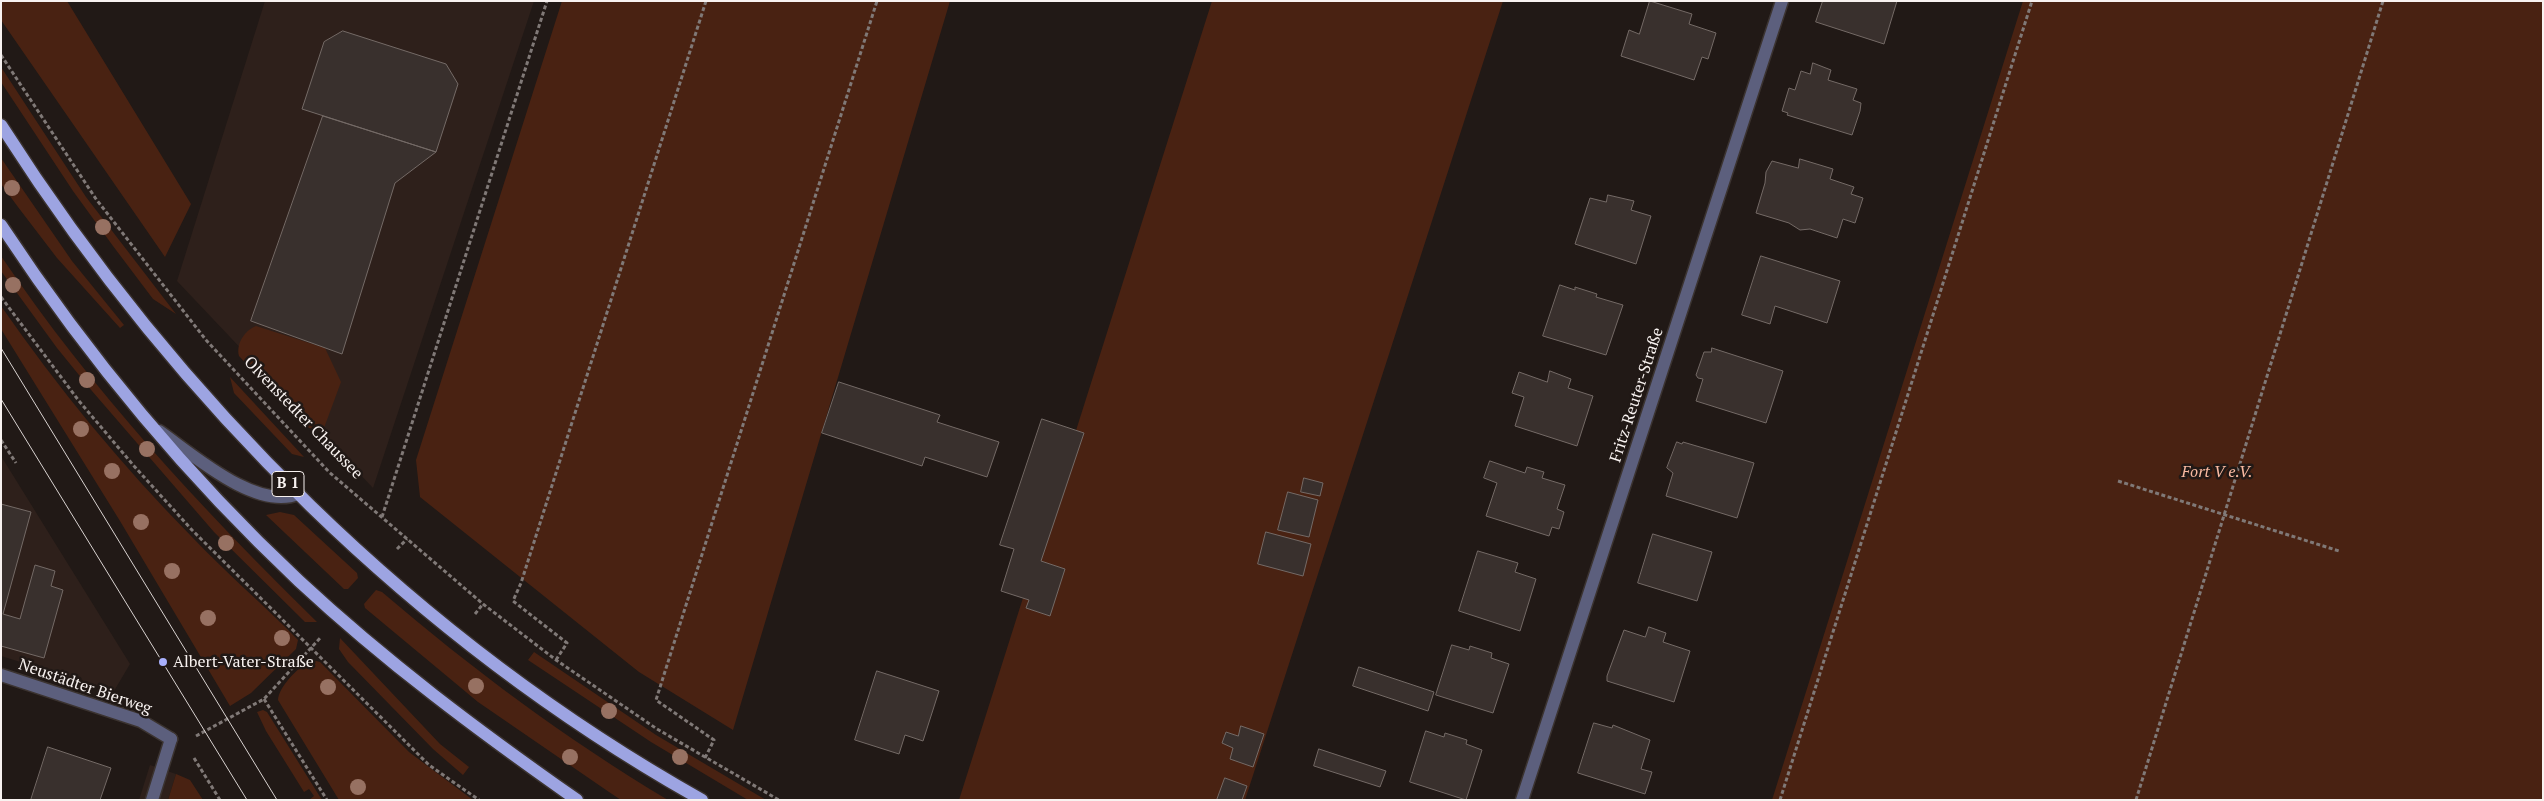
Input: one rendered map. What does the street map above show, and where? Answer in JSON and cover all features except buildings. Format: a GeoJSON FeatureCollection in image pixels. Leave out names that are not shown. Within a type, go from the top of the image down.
{"type":"FeatureCollection","features":[{"type":"Feature","properties":{"kind":"main road","name":"B 1"},"geometry":{"type":"LineString","coordinates":[[1,125],[70,226],[170,356],[298,494],[380,569],[456,633],[578,723],[702,800]]}},
{"type":"Feature","properties":{"kind":"main road"},"geometry":{"type":"LineString","coordinates":[[1,225],[77,333],[153,427],[205,485],[298,580],[385,656],[452,711],[577,800]]}},
{"type":"Feature","properties":{"kind":"street","name":"Fritz-Reuter-Straße"},"geometry":{"type":"LineString","coordinates":[[1522,800],[1782,1]]}},
{"type":"Feature","properties":{"kind":"street"},"geometry":{"type":"LineString","coordinates":[[153,427],[231,480],[252,491],[285,497],[298,494]]}},
{"type":"Feature","properties":{"kind":"street","name":"Neustädter Bierweg"},"geometry":{"type":"LineString","coordinates":[[1,675],[141,720],[171,738]]}},
{"type":"Feature","properties":{"kind":"street"},"geometry":{"type":"LineString","coordinates":[[152,800],[171,738]]}},
{"type":"Feature","properties":{"kind":"path"},"geometry":{"type":"LineString","coordinates":[[382,518],[547,1]]}},
{"type":"Feature","properties":{"kind":"path"},"geometry":{"type":"LineString","coordinates":[[556,660],[567,643],[513,601],[521,582],[706,1]]}},
{"type":"Feature","properties":{"kind":"path"},"geometry":{"type":"LineString","coordinates":[[780,800],[705,758],[714,740],[656,700],[877,1]]}},
{"type":"Feature","properties":{"kind":"path"},"geometry":{"type":"LineString","coordinates":[[1780,800],[2032,1]]}},
{"type":"Feature","properties":{"kind":"path"},"geometry":{"type":"LineString","coordinates":[[2136,800],[2383,1]]}},
{"type":"Feature","properties":{"kind":"path","name":"Olvenstedter Chaussee"},"geometry":{"type":"LineString","coordinates":[[1,55],[96,199],[206,340],[314,457],[483,604],[556,660],[656,729],[705,758]]}},
{"type":"Feature","properties":{"kind":"path"},"geometry":{"type":"LineString","coordinates":[[1,297],[74,393],[156,492],[429,765],[479,800]]}},
{"type":"Feature","properties":{"kind":"path"},"geometry":{"type":"LineString","coordinates":[[1,440],[16,464]]}},
{"type":"Feature","properties":{"kind":"path"},"geometry":{"type":"LineString","coordinates":[[2118,481],[2223,516],[2339,551]]}},
{"type":"Feature","properties":{"kind":"path"},"geometry":{"type":"LineString","coordinates":[[475,615],[483,604]]}},
{"type":"Feature","properties":{"kind":"path"},"geometry":{"type":"LineString","coordinates":[[185,742],[264,698],[325,632]]}},
{"type":"Feature","properties":{"kind":"path"},"geometry":{"type":"LineString","coordinates":[[264,698],[327,800]]}},
{"type":"Feature","properties":{"kind":"path"},"geometry":{"type":"LineString","coordinates":[[171,738],[185,742],[220,800]]}},
{"type":"Feature","properties":{"kind":"shaded area"},"geometry":{"type":"Polygon","coordinates":[[[265,1],[534,1],[373,488],[177,281],[265,1]]]}},
{"type":"Feature","properties":{"kind":"shaded area"},"geometry":{"type":"Polygon","coordinates":[[[1,456],[130,664],[114,691],[1,656],[1,456]]]}},
{"type":"Feature","properties":{"kind":"shaded area"},"geometry":{"type":"Polygon","coordinates":[[[150,765],[176,774],[168,800],[139,800],[150,765]]]}},
{"type":"Feature","properties":{"kind":"green space"},"geometry":{"type":"Polygon","coordinates":[[[1,1],[67,1],[191,204],[165,257],[1,20],[1,1]]]}},
{"type":"Feature","properties":{"kind":"green space"},"geometry":{"type":"Polygon","coordinates":[[[562,1],[950,1],[733,730],[639,672],[420,497],[416,460],[562,1]]]}},
{"type":"Feature","properties":{"kind":"green space"},"geometry":{"type":"Polygon","coordinates":[[[1212,1],[1503,1],[1245,800],[959,800],[1212,1]]]}},
{"type":"Feature","properties":{"kind":"green space","name":"Fort V e.V."},"geometry":{"type":"Polygon","coordinates":[[[2023,1],[2543,1],[2543,800],[1772,800],[2023,1]]]}},
{"type":"Feature","properties":{"kind":"green space"},"geometry":{"type":"Polygon","coordinates":[[[1,67],[86,197],[176,314],[153,299],[73,191],[1,82],[1,67]]]}},
{"type":"Feature","properties":{"kind":"green space"},"geometry":{"type":"Polygon","coordinates":[[[1,158],[72,261],[124,325],[120,328],[57,258],[1,184],[1,158]]]}},
{"type":"Feature","properties":{"kind":"green space"},"geometry":{"type":"Polygon","coordinates":[[[1,256],[72,354],[110,401],[231,536],[317,622],[305,622],[214,532],[92,391],[57,348],[1,271],[1,256]]]}},
{"type":"Feature","properties":{"kind":"green space"},"geometry":{"type":"Polygon","coordinates":[[[1,306],[45,367],[116,454],[205,550],[298,640],[296,649],[251,693],[230,706],[120,521],[1,329],[1,306]]]}},
{"type":"Feature","properties":{"kind":"green space"},"geometry":{"type":"Polygon","coordinates":[[[256,326],[325,348],[341,382],[324,428],[317,430],[305,427],[239,356],[238,351],[242,338],[256,326]]]}},
{"type":"Feature","properties":{"kind":"green space"},"geometry":{"type":"Polygon","coordinates":[[[230,377],[304,457],[292,454],[234,393],[230,377]]]}},
{"type":"Feature","properties":{"kind":"green space"},"geometry":{"type":"Polygon","coordinates":[[[280,512],[294,515],[357,573],[358,578],[348,589],[344,589],[266,515],[280,512]]]}},
{"type":"Feature","properties":{"kind":"green space"},"geometry":{"type":"Polygon","coordinates":[[[376,590],[382,592],[485,676],[556,728],[668,800],[621,800],[478,702],[365,608],[364,604],[376,590]]]}},
{"type":"Feature","properties":{"kind":"green space"},"geometry":{"type":"Polygon","coordinates":[[[340,638],[440,744],[469,767],[463,775],[433,749],[348,662],[339,649],[340,638]]]}},
{"type":"Feature","properties":{"kind":"green space"},"geometry":{"type":"Polygon","coordinates":[[[534,652],[656,735],[766,800],[748,800],[651,742],[528,660],[534,652]]]}},
{"type":"Feature","properties":{"kind":"green space"},"geometry":{"type":"Polygon","coordinates":[[[312,660],[320,662],[409,752],[473,800],[339,800],[278,700],[282,689],[290,677],[312,660]]]}},
{"type":"Feature","properties":{"kind":"green space"},"geometry":{"type":"Polygon","coordinates":[[[263,710],[267,712],[322,800],[309,800],[314,796],[309,789],[304,792],[266,731],[257,712],[263,710]]]}},
{"type":"Feature","properties":{"kind":"green space"},"geometry":{"type":"Polygon","coordinates":[[[176,774],[190,780],[203,800],[168,800],[176,774]]]}},
{"type":"Feature","properties":{"kind":"tram line"},"geometry":{"type":"LineString","coordinates":[[1,348],[277,800]]}},
{"type":"Feature","properties":{"kind":"tram line"},"geometry":{"type":"LineString","coordinates":[[1,399],[247,800]]}},
{"type":"Feature","properties":{"kind":"place","name":"Albert-Vater-Straße"},"geometry":{"type":"Point","coordinates":[163,662]}}]}
